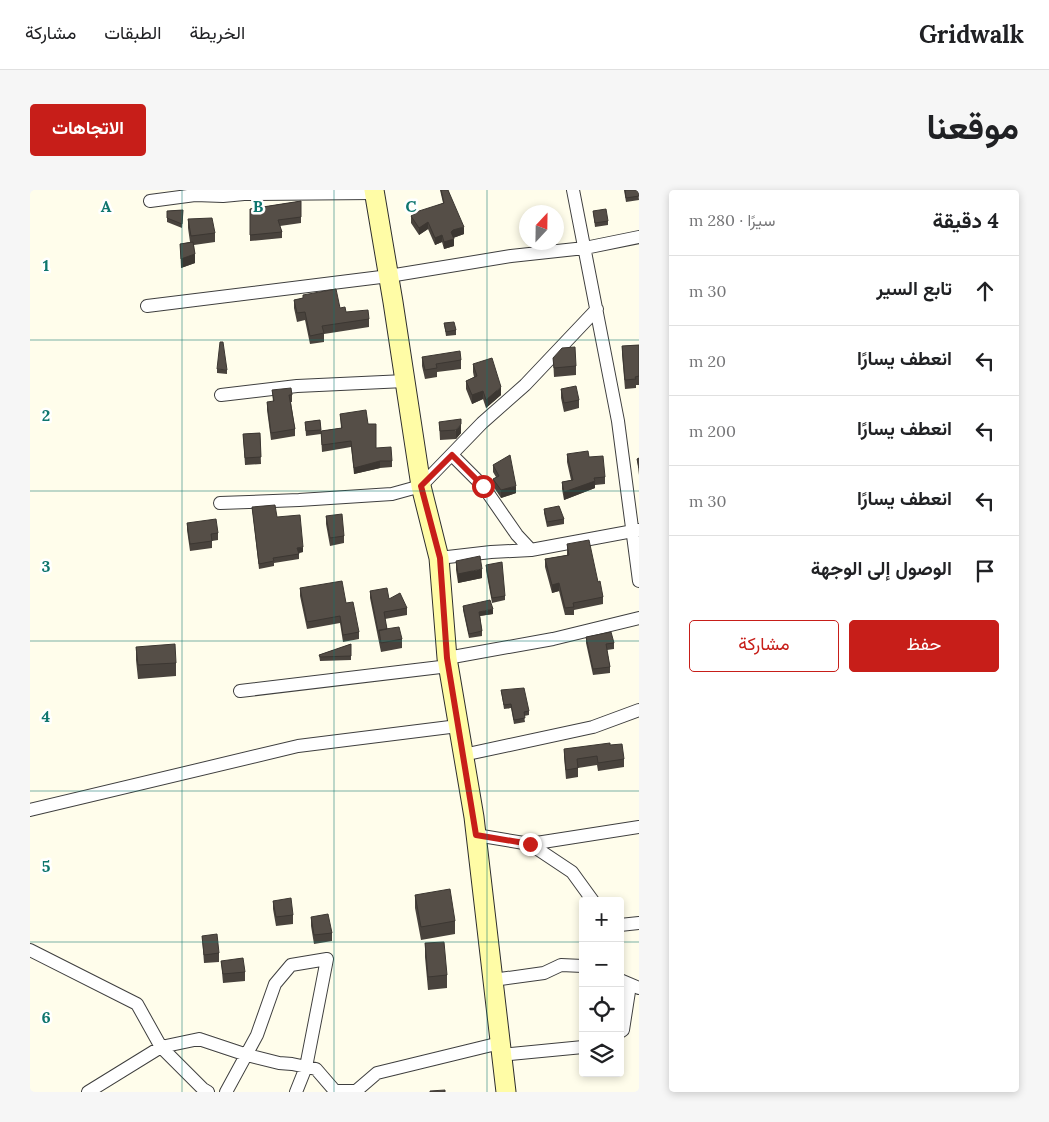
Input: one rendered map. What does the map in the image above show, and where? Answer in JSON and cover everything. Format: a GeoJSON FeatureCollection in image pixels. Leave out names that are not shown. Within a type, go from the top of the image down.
{"type":"FeatureCollection","features":[{"type":"Feature","properties":{"kind":"main road"},"geometry":{"type":"LineString","coordinates":[[374,192],[389,276],[421,486],[440,558],[448,662],[476,835],[507,1091]]}},
{"type":"Feature","properties":{"kind":"street"},"geometry":{"type":"LineString","coordinates":[[573,190],[618,421],[636,531],[639,581]]}},
{"type":"Feature","properties":{"kind":"street"},"geometry":{"type":"LineString","coordinates":[[150,201],[195,196],[223,196],[245,192],[374,192]]}},
{"type":"Feature","properties":{"kind":"street"},"geometry":{"type":"LineString","coordinates":[[147,306],[389,276],[511,256],[585,248],[638,237]]}},
{"type":"Feature","properties":{"kind":"street"},"geometry":{"type":"LineString","coordinates":[[220,503],[392,494],[421,486],[482,423],[525,385],[596,309]]}},
{"type":"Feature","properties":{"kind":"street"},"geometry":{"type":"LineString","coordinates":[[221,395],[297,386],[405,381]]}},
{"type":"Feature","properties":{"kind":"street"},"geometry":{"type":"LineString","coordinates":[[452,455],[483,486],[531,550]]}},
{"type":"Feature","properties":{"kind":"street"},"geometry":{"type":"LineString","coordinates":[[440,558],[491,552],[531,550],[636,531]]}},
{"type":"Feature","properties":{"kind":"street"},"geometry":{"type":"LineString","coordinates":[[240,691],[448,662],[639,618]]}},
{"type":"Feature","properties":{"kind":"street"},"geometry":{"type":"LineString","coordinates":[[463,755],[593,727],[639,710]]}},
{"type":"Feature","properties":{"kind":"street"},"geometry":{"type":"LineString","coordinates":[[30,810],[298,746],[458,726]]}},
{"type":"Feature","properties":{"kind":"street"},"geometry":{"type":"LineString","coordinates":[[476,835],[530,844],[639,827]]}},
{"type":"Feature","properties":{"kind":"street"},"geometry":{"type":"LineString","coordinates":[[530,844],[572,872],[590,897]]}},
{"type":"Feature","properties":{"kind":"street"},"geometry":{"type":"LineString","coordinates":[[624,924],[639,923]]}},
{"type":"Feature","properties":{"kind":"street"},"geometry":{"type":"LineString","coordinates":[[30,950],[137,1004],[161,1047],[208,1092]]}},
{"type":"Feature","properties":{"kind":"street"},"geometry":{"type":"LineString","coordinates":[[226,1092],[247,1055],[266,1014],[275,984],[291,965],[327,959],[306,1067],[296,1092]]}},
{"type":"Feature","properties":{"kind":"street"},"geometry":{"type":"LineString","coordinates":[[493,980],[544,973],[561,965],[579,966]]}},
{"type":"Feature","properties":{"kind":"street"},"geometry":{"type":"LineString","coordinates":[[624,1024],[630,985]]}},
{"type":"Feature","properties":{"kind":"street"},"geometry":{"type":"LineString","coordinates":[[88,1092],[161,1047],[199,1039],[247,1055],[279,1063],[316,1068],[335,1091],[356,1092],[376,1073],[501,1049],[579,1047]]}},
{"type":"Feature","properties":{"kind":"building"},"geometry":{"type":"Polygon","coordinates":[[[441,190],[448,190],[464,227],[453,230],[451,232],[454,239],[444,242],[442,235],[435,238],[428,222],[419,228],[411,216],[419,211],[444,203],[441,190]]]}},
{"type":"Feature","properties":{"kind":"building"},"geometry":{"type":"Polygon","coordinates":[[[625,190],[638,190],[639,196],[626,198],[625,190]]]}},
{"type":"Feature","properties":{"kind":"building"},"geometry":{"type":"Polygon","coordinates":[[[301,201],[301,217],[278,220],[282,232],[250,235],[250,209],[301,201]]]}},
{"type":"Feature","properties":{"kind":"building"},"geometry":{"type":"Polygon","coordinates":[[[606,209],[608,221],[595,223],[593,211],[606,209]]]}},
{"type":"Feature","properties":{"kind":"building"},"geometry":{"type":"Polygon","coordinates":[[[183,210],[182,224],[167,218],[167,211],[183,210]]]}},
{"type":"Feature","properties":{"kind":"building"},"geometry":{"type":"Polygon","coordinates":[[[212,218],[215,233],[191,236],[188,219],[212,218]]]}},
{"type":"Feature","properties":{"kind":"building"},"geometry":{"type":"Polygon","coordinates":[[[193,242],[195,254],[181,259],[180,244],[193,242]]]}},
{"type":"Feature","properties":{"kind":"building"},"geometry":{"type":"Polygon","coordinates":[[[336,289],[340,308],[345,307],[346,312],[368,310],[369,319],[322,326],[324,333],[310,336],[305,312],[297,313],[294,300],[303,298],[303,295],[336,289]]]}},
{"type":"Feature","properties":{"kind":"building"},"geometry":{"type":"Polygon","coordinates":[[[454,322],[456,330],[446,332],[444,323],[454,322]]]}},
{"type":"Feature","properties":{"kind":"building"},"geometry":{"type":"Polygon","coordinates":[[[220,342],[223,342],[227,370],[217,369],[220,342]]]}},
{"type":"Feature","properties":{"kind":"building"},"geometry":{"type":"Polygon","coordinates":[[[639,345],[639,376],[635,377],[636,379],[625,380],[622,346],[639,345]]]}},
{"type":"Feature","properties":{"kind":"building"},"geometry":{"type":"Polygon","coordinates":[[[575,347],[576,366],[554,368],[553,358],[562,348],[575,347]]]}},
{"type":"Feature","properties":{"kind":"building"},"geometry":{"type":"Polygon","coordinates":[[[460,351],[461,360],[436,364],[437,368],[425,370],[422,357],[460,351]]]}},
{"type":"Feature","properties":{"kind":"building"},"geometry":{"type":"Polygon","coordinates":[[[492,358],[501,387],[486,400],[483,391],[472,395],[466,381],[477,376],[473,364],[492,358]]]}},
{"type":"Feature","properties":{"kind":"building"},"geometry":{"type":"Polygon","coordinates":[[[576,386],[579,400],[564,403],[561,389],[576,386]]]}},
{"type":"Feature","properties":{"kind":"building"},"geometry":{"type":"Polygon","coordinates":[[[291,388],[292,395],[289,395],[295,429],[271,433],[267,402],[274,401],[272,390],[291,388]]]}},
{"type":"Feature","properties":{"kind":"building"},"geometry":{"type":"Polygon","coordinates":[[[366,410],[368,424],[376,424],[376,448],[391,447],[392,461],[380,461],[354,468],[351,441],[322,445],[321,431],[342,428],[340,414],[366,410]]]}},
{"type":"Feature","properties":{"kind":"building"},"geometry":{"type":"Polygon","coordinates":[[[461,419],[461,424],[456,430],[440,431],[439,422],[461,419]]]}},
{"type":"Feature","properties":{"kind":"building"},"geometry":{"type":"Polygon","coordinates":[[[320,420],[321,430],[306,431],[305,422],[320,420]]]}},
{"type":"Feature","properties":{"kind":"building"},"geometry":{"type":"Polygon","coordinates":[[[260,433],[261,457],[245,458],[243,434],[260,433]]]}},
{"type":"Feature","properties":{"kind":"building"},"geometry":{"type":"Polygon","coordinates":[[[588,451],[589,457],[603,456],[605,477],[594,478],[595,481],[564,492],[562,482],[573,480],[567,454],[588,451]]]}},
{"type":"Feature","properties":{"kind":"building"},"geometry":{"type":"Polygon","coordinates":[[[510,455],[516,486],[501,490],[493,479],[499,476],[493,465],[510,455]]]}},
{"type":"Feature","properties":{"kind":"building"},"geometry":{"type":"Polygon","coordinates":[[[275,505],[277,517],[300,515],[303,547],[297,548],[299,554],[273,558],[274,561],[259,564],[252,507],[275,505]]]}},
{"type":"Feature","properties":{"kind":"building"},"geometry":{"type":"Polygon","coordinates":[[[559,506],[564,519],[547,522],[544,509],[559,506]]]}},
{"type":"Feature","properties":{"kind":"building"},"geometry":{"type":"Polygon","coordinates":[[[342,514],[344,536],[330,538],[326,516],[342,514]]]}},
{"type":"Feature","properties":{"kind":"building"},"geometry":{"type":"Polygon","coordinates":[[[216,519],[218,533],[211,534],[212,541],[190,544],[187,523],[216,519]]]}},
{"type":"Feature","properties":{"kind":"building"},"geometry":{"type":"Polygon","coordinates":[[[589,540],[603,597],[573,603],[574,607],[565,608],[559,583],[552,585],[545,559],[569,555],[567,544],[589,540]]]}},
{"type":"Feature","properties":{"kind":"building"},"geometry":{"type":"Polygon","coordinates":[[[480,556],[482,569],[458,574],[456,561],[480,556]]]}},
{"type":"Feature","properties":{"kind":"building"},"geometry":{"type":"Polygon","coordinates":[[[502,562],[505,596],[492,598],[486,565],[502,562]]]}},
{"type":"Feature","properties":{"kind":"building"},"geometry":{"type":"Polygon","coordinates":[[[342,581],[346,603],[353,602],[359,632],[343,635],[340,616],[307,622],[300,588],[342,581]]]}},
{"type":"Feature","properties":{"kind":"building"},"geometry":{"type":"Polygon","coordinates":[[[387,588],[389,599],[400,593],[407,608],[384,612],[387,629],[378,631],[370,591],[387,588]]]}},
{"type":"Feature","properties":{"kind":"building"},"geometry":{"type":"Polygon","coordinates":[[[490,600],[493,609],[479,612],[482,631],[469,634],[463,606],[490,600]]]}},
{"type":"Feature","properties":{"kind":"building"},"geometry":{"type":"Polygon","coordinates":[[[399,627],[402,639],[381,643],[379,630],[399,627]]]}},
{"type":"Feature","properties":{"kind":"building"},"geometry":{"type":"Polygon","coordinates":[[[611,632],[614,643],[606,644],[610,667],[593,669],[586,637],[611,632]]]}},
{"type":"Feature","properties":{"kind":"building"},"geometry":{"type":"Polygon","coordinates":[[[175,644],[176,663],[138,665],[136,647],[175,644]]]}},
{"type":"Feature","properties":{"kind":"building"},"geometry":{"type":"Polygon","coordinates":[[[351,644],[351,656],[320,657],[319,655],[351,644]]]}},
{"type":"Feature","properties":{"kind":"building"},"geometry":{"type":"Polygon","coordinates":[[[524,688],[529,711],[524,712],[525,718],[514,720],[511,704],[504,705],[501,690],[524,688]]]}},
{"type":"Feature","properties":{"kind":"building"},"geometry":{"type":"Polygon","coordinates":[[[610,743],[610,745],[622,744],[624,759],[598,763],[597,756],[577,759],[578,768],[566,770],[564,749],[610,743]]]}},
{"type":"Feature","properties":{"kind":"building"},"geometry":{"type":"Polygon","coordinates":[[[450,889],[455,921],[421,927],[415,895],[450,889]]]}},
{"type":"Feature","properties":{"kind":"building"},"geometry":{"type":"Polygon","coordinates":[[[291,898],[293,915],[276,917],[273,901],[291,898]]]}},
{"type":"Feature","properties":{"kind":"building"},"geometry":{"type":"Polygon","coordinates":[[[328,914],[332,933],[314,935],[311,917],[328,914]]]}},
{"type":"Feature","properties":{"kind":"building"},"geometry":{"type":"Polygon","coordinates":[[[217,934],[219,953],[204,955],[202,936],[217,934]]]}},
{"type":"Feature","properties":{"kind":"building"},"geometry":{"type":"Polygon","coordinates":[[[444,942],[447,975],[428,977],[425,943],[444,942]]]}},
{"type":"Feature","properties":{"kind":"building"},"geometry":{"type":"Polygon","coordinates":[[[243,958],[245,972],[223,974],[221,961],[243,958]]]}},
{"type":"Feature","properties":{"kind":"building"},"geometry":{"type":"Polygon","coordinates":[[[445,1090],[445,1092],[430,1092],[430,1091],[445,1090]]]}},
{"type":"Feature","properties":{"kind":"route"},"geometry":{"type":"LineString","coordinates":[[483,486],[452,455],[421,486],[440,558],[447,658],[476,835],[530,844]]}}]}
